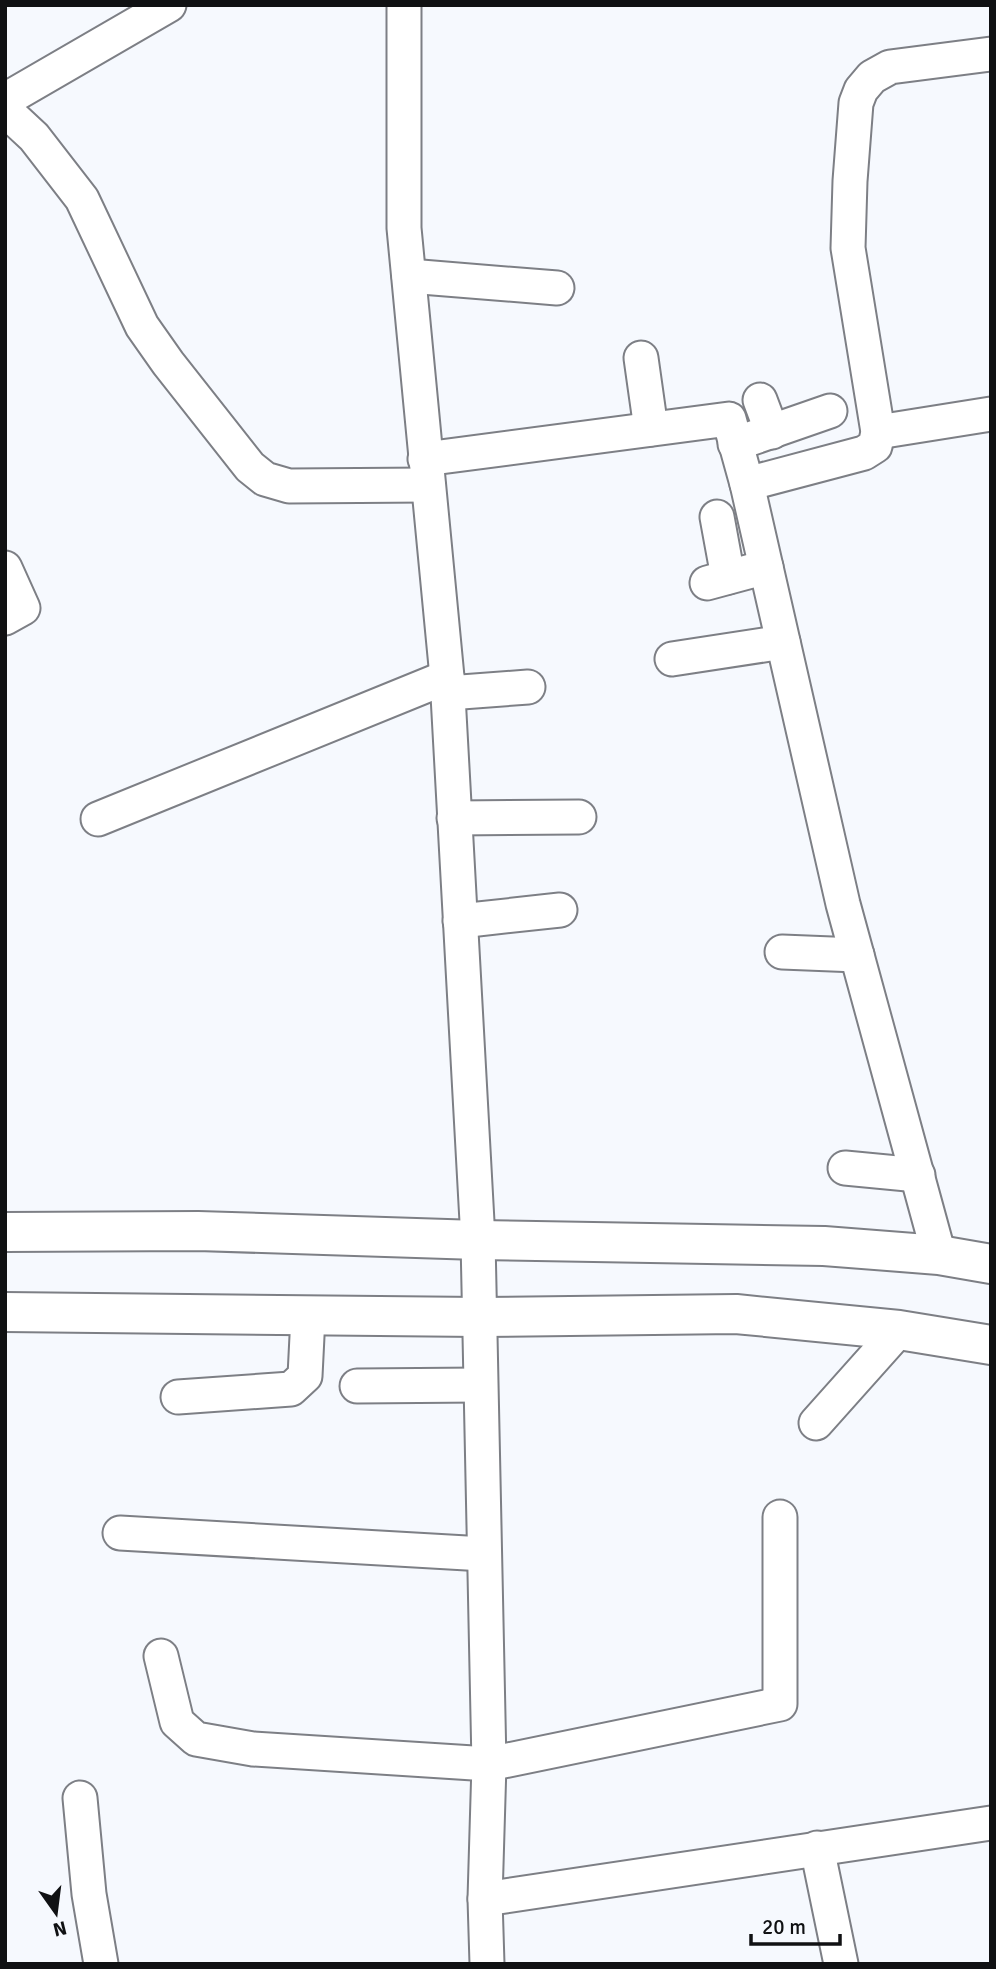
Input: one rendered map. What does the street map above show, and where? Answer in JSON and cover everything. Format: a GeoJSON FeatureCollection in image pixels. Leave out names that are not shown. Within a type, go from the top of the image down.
{"type":"FeatureCollection","features":[{"type":"Feature","properties":{"kind":"main road"},"geometry":{"type":"LineString","coordinates":[[5,1232],[198,1231],[478,1240],[824,1246],[939,1255],[991,1264]]}},
{"type":"Feature","properties":{"kind":"main road"},"geometry":{"type":"LineString","coordinates":[[5,1312],[479,1317],[736,1314],[900,1330],[991,1345]]}},
{"type":"Feature","properties":{"kind":"street"},"geometry":{"type":"LineString","coordinates":[[5,100],[169,5]]}},
{"type":"Feature","properties":{"kind":"street"},"geometry":{"type":"LineString","coordinates":[[404,5],[404,228],[447,685],[478,1240],[489,1764],[485,1899],[487,1964]]}},
{"type":"Feature","properties":{"kind":"street"},"geometry":{"type":"LineString","coordinates":[[747,484],[864,453],[876,446],[878,432],[848,248],[856,103],[861,90],[873,77],[890,67],[991,54]]}},
{"type":"Feature","properties":{"kind":"street"},"geometry":{"type":"LineString","coordinates":[[5,110],[34,138],[82,199],[142,326],[168,363],[250,467],[265,479],[289,486],[427,472],[651,429],[729,419],[747,484],[840,891],[939,1255]]}},
{"type":"Feature","properties":{"kind":"street"},"geometry":{"type":"LineString","coordinates":[[408,276],[556,288]]}},
{"type":"Feature","properties":{"kind":"street"},"geometry":{"type":"LineString","coordinates":[[641,358],[651,429]]}},
{"type":"Feature","properties":{"kind":"street"},"geometry":{"type":"LineString","coordinates":[[760,400],[772,432]]}},
{"type":"Feature","properties":{"kind":"street"},"geometry":{"type":"LineString","coordinates":[[735,444],[830,411]]}},
{"type":"Feature","properties":{"kind":"street"},"geometry":{"type":"LineString","coordinates":[[878,432],[991,414]]}},
{"type":"Feature","properties":{"kind":"street"},"geometry":{"type":"LineString","coordinates":[[717,517],[717,580],[766,567]]}},
{"type":"Feature","properties":{"kind":"street"},"geometry":{"type":"LineString","coordinates":[[5,568],[23,608],[5,618]]}},
{"type":"Feature","properties":{"kind":"street"},"geometry":{"type":"LineString","coordinates":[[672,659],[783,642]]}},
{"type":"Feature","properties":{"kind":"street"},"geometry":{"type":"LineString","coordinates":[[98,819],[447,685],[528,687]]}},
{"type":"Feature","properties":{"kind":"street"},"geometry":{"type":"LineString","coordinates":[[454,818],[579,817]]}},
{"type":"Feature","properties":{"kind":"street"},"geometry":{"type":"LineString","coordinates":[[460,921],[560,910]]}},
{"type":"Feature","properties":{"kind":"street"},"geometry":{"type":"LineString","coordinates":[[782,952],[857,955]]}},
{"type":"Feature","properties":{"kind":"street"},"geometry":{"type":"LineString","coordinates":[[845,1168],[918,1175]]}},
{"type":"Feature","properties":{"kind":"street"},"geometry":{"type":"LineString","coordinates":[[178,1397],[290,1389],[305,1376],[308,1316]]}},
{"type":"Feature","properties":{"kind":"street"},"geometry":{"type":"LineString","coordinates":[[816,1423],[900,1330]]}},
{"type":"Feature","properties":{"kind":"street"},"geometry":{"type":"LineString","coordinates":[[357,1386],[480,1385]]}},
{"type":"Feature","properties":{"kind":"street"},"geometry":{"type":"LineString","coordinates":[[161,1656],[177,1721],[197,1739],[253,1749],[489,1764],[780,1704],[780,1517]]}},
{"type":"Feature","properties":{"kind":"street"},"geometry":{"type":"LineString","coordinates":[[120,1533],[484,1554]]}},
{"type":"Feature","properties":{"kind":"street"},"geometry":{"type":"LineString","coordinates":[[80,1798],[89,1894],[101,1964]]}},
{"type":"Feature","properties":{"kind":"street"},"geometry":{"type":"LineString","coordinates":[[485,1899],[991,1823]]}},
{"type":"Feature","properties":{"kind":"street"},"geometry":{"type":"LineString","coordinates":[[817,1849],[841,1964]]}}]}
